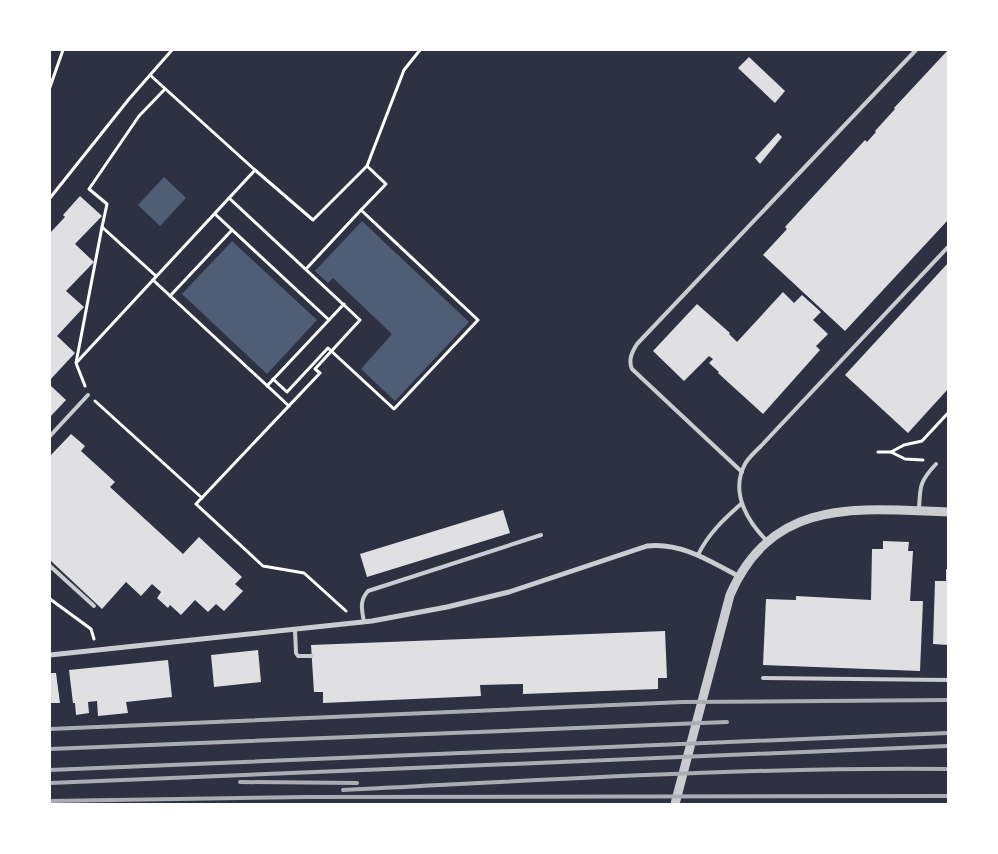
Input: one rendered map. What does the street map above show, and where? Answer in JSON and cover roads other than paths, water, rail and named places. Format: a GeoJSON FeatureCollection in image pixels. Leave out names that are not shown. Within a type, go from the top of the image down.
{"type":"FeatureCollection","features":[{"type":"Feature","properties":{"kind":"street"},"geometry":{"type":"LineString","coordinates":[[675,804],[730,595],[738,576],[750,560],[768,541],[782,530],[830,512],[863,510],[948,512]]}},
{"type":"Feature","properties":{"kind":"street"},"geometry":{"type":"LineString","coordinates":[[50,655],[364,622],[447,607],[509,592],[647,546],[668,546],[698,555],[738,576]]}},
{"type":"Feature","properties":{"kind":"lane"},"geometry":{"type":"LineString","coordinates":[[742,472],[632,369],[630,360],[632,354],[638,344],[916,50]]}},
{"type":"Feature","properties":{"kind":"lane"},"geometry":{"type":"LineString","coordinates":[[768,541],[754,526],[741,504],[742,472],[753,454],[948,247]]}},
{"type":"Feature","properties":{"kind":"lane"},"geometry":{"type":"LineString","coordinates":[[50,436],[88,395]]}},
{"type":"Feature","properties":{"kind":"lane"},"geometry":{"type":"LineString","coordinates":[[919,511],[920,488],[924,477],[936,464]]}},
{"type":"Feature","properties":{"kind":"lane"},"geometry":{"type":"LineString","coordinates":[[698,555],[705,540],[741,504]]}},
{"type":"Feature","properties":{"kind":"lane"},"geometry":{"type":"LineString","coordinates":[[364,622],[361,605],[363,596],[368,591],[541,535]]}},
{"type":"Feature","properties":{"kind":"lane"},"geometry":{"type":"LineString","coordinates":[[50,566],[94,606]]}},
{"type":"Feature","properties":{"kind":"lane"},"geometry":{"type":"LineString","coordinates":[[295,630],[296,653],[298,656],[312,656]]}},
{"type":"Feature","properties":{"kind":"lane"},"geometry":{"type":"LineString","coordinates":[[763,678],[948,680]]}},
{"type":"Feature","properties":{"kind":"water"},"geometry":{"type":"Polygon","coordinates":[[[164,177],[186,198],[160,226],[138,205],[164,177]]]}},
{"type":"Feature","properties":{"kind":"water"},"geometry":{"type":"Polygon","coordinates":[[[362,221],[469,322],[395,401],[361,369],[392,334],[333,278],[328,283],[315,271],[362,221]]]}},
{"type":"Feature","properties":{"kind":"water"},"geometry":{"type":"Polygon","coordinates":[[[232,241],[317,320],[267,374],[182,294],[232,241]]]}},
{"type":"Feature","properties":{"kind":"railway"},"geometry":{"type":"LineString","coordinates":[[50,729],[683,702],[948,700]]}},
{"type":"Feature","properties":{"kind":"railway"},"geometry":{"type":"LineString","coordinates":[[50,749],[727,722]]}},
{"type":"Feature","properties":{"kind":"railway"},"geometry":{"type":"LineString","coordinates":[[50,770],[948,733]]}},
{"type":"Feature","properties":{"kind":"railway"},"geometry":{"type":"LineString","coordinates":[[50,783],[948,746]]}},
{"type":"Feature","properties":{"kind":"railway"},"geometry":{"type":"LineString","coordinates":[[343,790],[721,772],[948,769]]}},
{"type":"Feature","properties":{"kind":"railway"},"geometry":{"type":"LineString","coordinates":[[240,782],[357,783]]}},
{"type":"Feature","properties":{"kind":"railway"},"geometry":{"type":"LineString","coordinates":[[50,801],[308,797],[948,796]]}}]}
